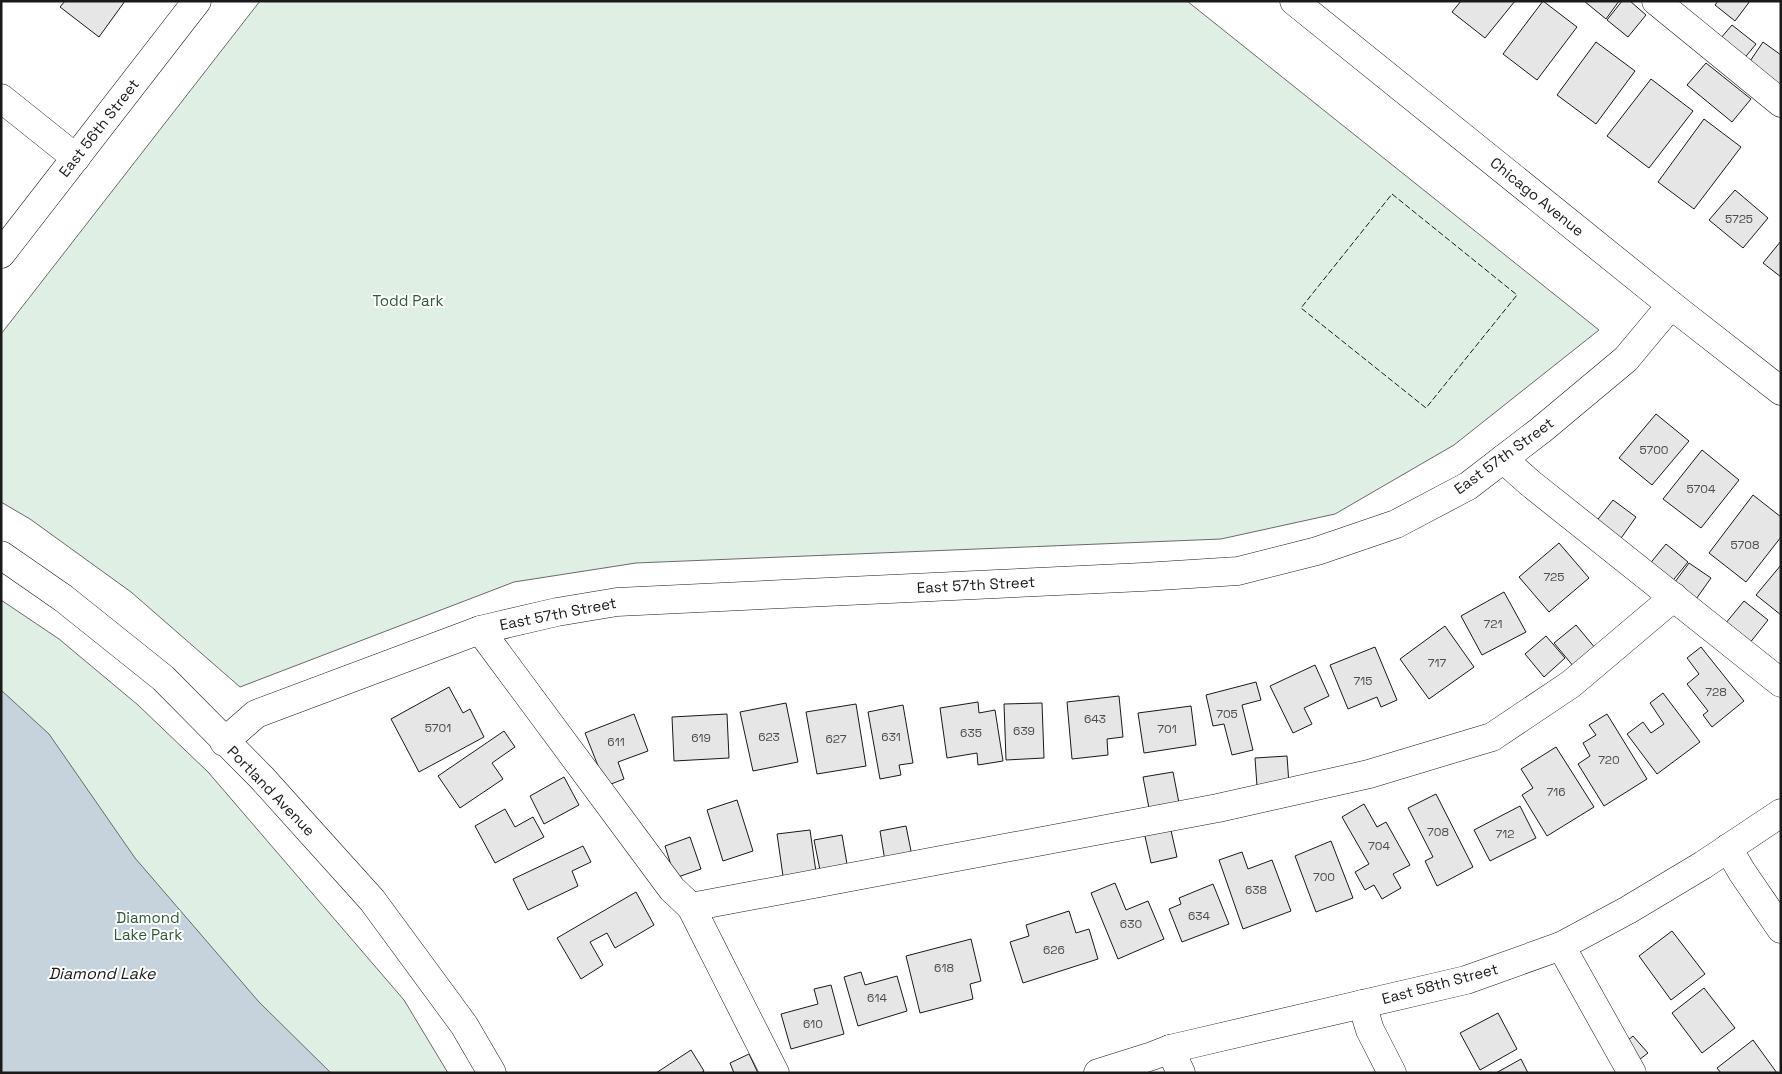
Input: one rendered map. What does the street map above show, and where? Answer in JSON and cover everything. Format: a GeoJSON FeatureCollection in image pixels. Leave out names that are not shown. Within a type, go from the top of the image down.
{"type":"FeatureCollection","features":[{"type":"Feature","properties":{"kind":"street","name":"East 56th Street"},"geometry":{"type":"LineString","coordinates":[[1,254],[197,1]]}},
{"type":"Feature","properties":{"kind":"street"},"geometry":{"type":"LineString","coordinates":[[1656,1],[1781,103]]}},
{"type":"Feature","properties":{"kind":"street","name":"Chicago Avenue"},"geometry":{"type":"LineString","coordinates":[[1311,6],[1671,305],[1781,391]]}},
{"type":"Feature","properties":{"kind":"street"},"geometry":{"type":"LineString","coordinates":[[1,98],[76,158]]}},
{"type":"Feature","properties":{"kind":"street","name":"East 57th Street"},"geometry":{"type":"LineString","coordinates":[[224,742],[256,714],[480,630],[557,612],[617,602],[1143,578],[1238,571],[1317,552],[1396,524],[1468,486],[1626,358],[1671,305]]}},
{"type":"Feature","properties":{"kind":"street"},"geometry":{"type":"LineString","coordinates":[[1503,459],[1530,484],[1781,682]]}},
{"type":"Feature","properties":{"kind":"street","name":"Portland Avenue"},"geometry":{"type":"LineString","coordinates":[[1,555],[64,598],[163,678],[224,742],[262,778],[372,900],[464,1025],[492,1073]]}},
{"type":"Feature","properties":{"kind":"street"},"geometry":{"type":"LineString","coordinates":[[691,907],[1218,808],[1369,774],[1492,737],[1571,684],[1674,597]]}},
{"type":"Feature","properties":{"kind":"street"},"geometry":{"type":"LineString","coordinates":[[480,630],[672,889],[691,907],[775,1073]]}},
{"type":"Feature","properties":{"kind":"street","name":"East 58th Street"},"geometry":{"type":"LineString","coordinates":[[1098,1073],[1152,1056],[1175,1061],[1362,1004],[1466,980],[1561,946],[1628,910],[1695,870],[1781,813]]}},
{"type":"Feature","properties":{"kind":"street"},"geometry":{"type":"LineString","coordinates":[[1728,848],[1781,929]]}},
{"type":"Feature","properties":{"kind":"street"},"geometry":{"type":"LineString","coordinates":[[1561,946],[1632,1073]]}},
{"type":"Feature","properties":{"kind":"street"},"geometry":{"type":"LineString","coordinates":[[1362,1004],[1370,1030],[1392,1073]]}},
{"type":"Feature","properties":{"kind":"green space","name":"Todd Park"},"geometry":{"type":"Polygon","coordinates":[[[260,1],[1187,1],[1599,330],[1454,445],[1335,514],[1221,539],[636,563],[514,582],[240,687],[131,592],[30,519],[1,502],[1,334],[260,1]]]}},
{"type":"Feature","properties":{"kind":"green space","name":"Diamond Lake Park"},"geometry":{"type":"Polygon","coordinates":[[[1,600],[59,639],[138,705],[208,772],[404,1000],[448,1073],[1,1073],[1,600]]]}},
{"type":"Feature","properties":{"kind":"water","name":"Diamond Lake"},"geometry":{"type":"Polygon","coordinates":[[[1,690],[49,734],[135,858],[259,1002],[331,1073],[1,1073],[1,690]]]}},
{"type":"Feature","properties":{"kind":"building"},"geometry":{"type":"Polygon","coordinates":[[[65,1],[125,1],[99,37],[60,7],[65,1]]]}},
{"type":"Feature","properties":{"kind":"building"},"geometry":{"type":"Polygon","coordinates":[[[1461,1],[1515,1],[1485,38],[1452,12],[1461,1]]]}},
{"type":"Feature","properties":{"kind":"building"},"geometry":{"type":"Polygon","coordinates":[[[1543,1],[1577,27],[1537,80],[1503,54],[1543,1]]]}},
{"type":"Feature","properties":{"kind":"building"},"geometry":{"type":"Polygon","coordinates":[[[1584,1],[1619,1],[1606,19],[1584,1]]]}},
{"type":"Feature","properties":{"kind":"building"},"geometry":{"type":"Polygon","coordinates":[[[1622,1],[1630,1],[1646,15],[1628,37],[1607,20],[1622,1]]]}},
{"type":"Feature","properties":{"kind":"building"},"geometry":{"type":"Polygon","coordinates":[[[1718,1],[1750,1],[1735,21],[1715,5],[1718,1]]]}},
{"type":"Feature","properties":{"kind":"building"},"geometry":{"type":"Polygon","coordinates":[[[1732,25],[1756,44],[1738,66],[1714,46],[1732,25]]]}},
{"type":"Feature","properties":{"kind":"building"},"geometry":{"type":"Polygon","coordinates":[[[1596,42],[1635,71],[1596,124],[1557,95],[1596,42]]]}},
{"type":"Feature","properties":{"kind":"building"},"geometry":{"type":"Polygon","coordinates":[[[1763,42],[1781,55],[1781,97],[1744,70],[1763,42]]]}},
{"type":"Feature","properties":{"kind":"building"},"geometry":{"type":"Polygon","coordinates":[[[1706,63],[1751,99],[1732,122],[1687,85],[1706,63]]]}},
{"type":"Feature","properties":{"kind":"building"},"geometry":{"type":"Polygon","coordinates":[[[1651,79],[1693,111],[1649,168],[1607,136],[1651,79]]]}},
{"type":"Feature","properties":{"kind":"building"},"geometry":{"type":"Polygon","coordinates":[[[1704,119],[1741,147],[1694,209],[1658,182],[1704,119]]]}},
{"type":"Feature","properties":{"kind":"building"},"geometry":{"type":"Polygon","coordinates":[[[1735,190],[1768,218],[1743,248],[1709,220],[1735,190]]]}},
{"type":"Feature","properties":{"kind":"building"},"geometry":{"type":"Polygon","coordinates":[[[1781,241],[1781,277],[1763,263],[1781,241]]]}},
{"type":"Feature","properties":{"kind":"building"},"geometry":{"type":"Polygon","coordinates":[[[1656,414],[1689,441],[1652,485],[1619,458],[1656,414]]]}},
{"type":"Feature","properties":{"kind":"building"},"geometry":{"type":"Polygon","coordinates":[[[1702,450],[1739,480],[1701,528],[1663,499],[1702,450]]]}},
{"type":"Feature","properties":{"kind":"building"},"geometry":{"type":"Polygon","coordinates":[[[1753,495],[1781,517],[1781,537],[1746,582],[1709,553],[1753,495]]]}},
{"type":"Feature","properties":{"kind":"building"},"geometry":{"type":"Polygon","coordinates":[[[1613,500],[1636,517],[1619,541],[1595,523],[1613,500]]]}},
{"type":"Feature","properties":{"kind":"building"},"geometry":{"type":"Polygon","coordinates":[[[1559,543],[1589,578],[1549,612],[1519,577],[1559,543]]]}},
{"type":"Feature","properties":{"kind":"building"},"geometry":{"type":"Polygon","coordinates":[[[1666,544],[1688,562],[1670,584],[1648,566],[1666,544]]]}},
{"type":"Feature","properties":{"kind":"building"},"geometry":{"type":"Polygon","coordinates":[[[1689,563],[1711,578],[1694,602],[1672,586],[1689,563]]]}},
{"type":"Feature","properties":{"kind":"building"},"geometry":{"type":"Polygon","coordinates":[[[1781,565],[1781,615],[1756,595],[1781,565]]]}},
{"type":"Feature","properties":{"kind":"building"},"geometry":{"type":"Polygon","coordinates":[[[1504,592],[1526,632],[1482,655],[1461,616],[1504,592]]]}},
{"type":"Feature","properties":{"kind":"building"},"geometry":{"type":"Polygon","coordinates":[[[1744,601],[1768,620],[1749,644],[1725,624],[1744,601]]]}},
{"type":"Feature","properties":{"kind":"building"},"geometry":{"type":"Polygon","coordinates":[[[1576,625],[1596,649],[1574,667],[1554,643],[1576,625]]]}},
{"type":"Feature","properties":{"kind":"building"},"geometry":{"type":"Polygon","coordinates":[[[1445,626],[1474,667],[1429,699],[1400,659],[1445,626]]]}},
{"type":"Feature","properties":{"kind":"building"},"geometry":{"type":"Polygon","coordinates":[[[1546,636],[1565,658],[1544,677],[1525,654],[1546,636]]]}},
{"type":"Feature","properties":{"kind":"building"},"geometry":{"type":"Polygon","coordinates":[[[1375,647],[1397,700],[1381,707],[1377,697],[1348,709],[1330,665],[1375,647]]]}},
{"type":"Feature","properties":{"kind":"building"},"geometry":{"type":"Polygon","coordinates":[[[1701,647],[1744,701],[1712,727],[1703,715],[1708,711],[1687,684],[1699,674],[1687,658],[1701,647]]]}},
{"type":"Feature","properties":{"kind":"building"},"geometry":{"type":"Polygon","coordinates":[[[1315,665],[1329,696],[1304,708],[1312,724],[1293,733],[1270,686],[1315,665]]]}},
{"type":"Feature","properties":{"kind":"building"},"geometry":{"type":"Polygon","coordinates":[[[1256,682],[1261,700],[1242,705],[1253,750],[1232,755],[1224,724],[1213,726],[1206,695],[1256,682]]]}},
{"type":"Feature","properties":{"kind":"building"},"geometry":{"type":"Polygon","coordinates":[[[449,687],[463,713],[470,709],[484,737],[419,772],[391,719],[449,687]]]}},
{"type":"Feature","properties":{"kind":"building"},"geometry":{"type":"Polygon","coordinates":[[[1663,693],[1700,742],[1657,774],[1627,734],[1643,722],[1651,733],[1664,724],[1650,703],[1663,693]]]}},
{"type":"Feature","properties":{"kind":"building"},"geometry":{"type":"Polygon","coordinates":[[[1119,696],[1123,737],[1107,739],[1108,755],[1072,759],[1067,702],[1119,696]]]}},
{"type":"Feature","properties":{"kind":"building"},"geometry":{"type":"Polygon","coordinates":[[[978,702],[979,713],[995,710],[1003,761],[978,765],[977,753],[947,758],[940,708],[978,702]]]}},
{"type":"Feature","properties":{"kind":"building"},"geometry":{"type":"Polygon","coordinates":[[[786,703],[798,762],[753,771],[740,712],[786,703]]]}},
{"type":"Feature","properties":{"kind":"building"},"geometry":{"type":"Polygon","coordinates":[[[1042,703],[1044,758],[1006,760],[1004,704],[1042,703]]]}},
{"type":"Feature","properties":{"kind":"building"},"geometry":{"type":"Polygon","coordinates":[[[856,704],[866,766],[817,774],[806,712],[856,704]]]}},
{"type":"Feature","properties":{"kind":"building"},"geometry":{"type":"Polygon","coordinates":[[[903,705],[913,763],[899,765],[901,775],[880,779],[868,712],[903,705]]]}},
{"type":"Feature","properties":{"kind":"building"},"geometry":{"type":"Polygon","coordinates":[[[1191,706],[1196,745],[1144,753],[1138,713],[1191,706]]]}},
{"type":"Feature","properties":{"kind":"building"},"geometry":{"type":"Polygon","coordinates":[[[634,714],[648,751],[618,762],[624,779],[606,786],[585,733],[634,714]]]}},
{"type":"Feature","properties":{"kind":"building"},"geometry":{"type":"Polygon","coordinates":[[[727,714],[729,758],[674,761],[672,717],[727,714]]]}},
{"type":"Feature","properties":{"kind":"building"},"geometry":{"type":"Polygon","coordinates":[[[1607,714],[1647,779],[1604,806],[1578,764],[1590,756],[1583,743],[1596,735],[1589,725],[1607,714]]]}},
{"type":"Feature","properties":{"kind":"building"},"geometry":{"type":"Polygon","coordinates":[[[504,731],[515,747],[492,763],[503,779],[460,808],[438,776],[504,731]]]}},
{"type":"Feature","properties":{"kind":"building"},"geometry":{"type":"Polygon","coordinates":[[[1556,747],[1594,807],[1547,836],[1522,795],[1533,788],[1521,769],[1556,747]]]}},
{"type":"Feature","properties":{"kind":"building"},"geometry":{"type":"Polygon","coordinates":[[[1287,756],[1289,784],[1257,786],[1255,758],[1287,756]]]}},
{"type":"Feature","properties":{"kind":"building"},"geometry":{"type":"Polygon","coordinates":[[[1173,772],[1179,803],[1149,808],[1143,777],[1173,772]]]}},
{"type":"Feature","properties":{"kind":"building"},"geometry":{"type":"Polygon","coordinates":[[[564,777],[579,805],[544,824],[530,796],[564,777]]]}},
{"type":"Feature","properties":{"kind":"building"},"geometry":{"type":"Polygon","coordinates":[[[1436,794],[1473,867],[1437,886],[1425,861],[1433,857],[1408,808],[1436,794]]]}},
{"type":"Feature","properties":{"kind":"building"},"geometry":{"type":"Polygon","coordinates":[[[737,800],[753,851],[723,861],[707,810],[737,800]]]}},
{"type":"Feature","properties":{"kind":"building"},"geometry":{"type":"Polygon","coordinates":[[[1364,804],[1377,827],[1386,822],[1410,865],[1393,874],[1401,888],[1382,899],[1374,885],[1365,890],[1355,872],[1369,864],[1342,817],[1364,804]]]}},
{"type":"Feature","properties":{"kind":"building"},"geometry":{"type":"Polygon","coordinates":[[[1520,806],[1536,838],[1490,861],[1474,830],[1520,806]]]}},
{"type":"Feature","properties":{"kind":"building"},"geometry":{"type":"Polygon","coordinates":[[[505,809],[515,827],[533,817],[544,837],[495,863],[475,826],[505,809]]]}},
{"type":"Feature","properties":{"kind":"building"},"geometry":{"type":"Polygon","coordinates":[[[906,826],[912,856],[885,861],[880,831],[906,826]]]}},
{"type":"Feature","properties":{"kind":"building"},"geometry":{"type":"Polygon","coordinates":[[[1170,826],[1177,857],[1151,863],[1144,832],[1170,826]]]}},
{"type":"Feature","properties":{"kind":"building"},"geometry":{"type":"Polygon","coordinates":[[[810,830],[817,879],[784,883],[777,834],[810,830]]]}},
{"type":"Feature","properties":{"kind":"building"},"geometry":{"type":"Polygon","coordinates":[[[842,835],[848,870],[821,875],[814,840],[842,835]]]}},
{"type":"Feature","properties":{"kind":"building"},"geometry":{"type":"Polygon","coordinates":[[[690,837],[701,869],[675,878],[665,846],[690,837]]]}},
{"type":"Feature","properties":{"kind":"building"},"geometry":{"type":"Polygon","coordinates":[[[1331,841],[1353,898],[1316,912],[1295,856],[1331,841]]]}},
{"type":"Feature","properties":{"kind":"building"},"geometry":{"type":"Polygon","coordinates":[[[583,846],[591,862],[572,871],[578,886],[528,910],[513,879],[583,846]]]}},
{"type":"Feature","properties":{"kind":"building"},"geometry":{"type":"Polygon","coordinates":[[[1242,852],[1248,869],[1272,860],[1291,911],[1243,929],[1219,860],[1242,852]]]}},
{"type":"Feature","properties":{"kind":"building"},"geometry":{"type":"Polygon","coordinates":[[[1115,883],[1126,910],[1148,901],[1164,939],[1118,959],[1091,893],[1115,883]]]}},
{"type":"Feature","properties":{"kind":"building"},"geometry":{"type":"Polygon","coordinates":[[[1213,884],[1229,924],[1182,942],[1169,909],[1181,904],[1179,898],[1213,884]]]}},
{"type":"Feature","properties":{"kind":"building"},"geometry":{"type":"Polygon","coordinates":[[[636,892],[654,925],[615,948],[607,933],[590,942],[603,965],[581,979],[557,938],[636,892]]]}},
{"type":"Feature","properties":{"kind":"building"},"geometry":{"type":"Polygon","coordinates":[[[1069,911],[1076,933],[1089,929],[1098,959],[1023,983],[1010,942],[1029,936],[1026,925],[1069,911]]]}},
{"type":"Feature","properties":{"kind":"building"},"geometry":{"type":"Polygon","coordinates":[[[1672,931],[1705,974],[1671,1000],[1639,956],[1672,931]]]}},
{"type":"Feature","properties":{"kind":"building"},"geometry":{"type":"Polygon","coordinates":[[[971,939],[981,981],[970,984],[973,999],[920,1013],[906,956],[971,939]]]}},
{"type":"Feature","properties":{"kind":"building"},"geometry":{"type":"Polygon","coordinates":[[[861,972],[865,985],[897,976],[907,1011],[858,1026],[844,977],[861,972]]]}},
{"type":"Feature","properties":{"kind":"building"},"geometry":{"type":"Polygon","coordinates":[[[831,985],[844,1034],[791,1049],[781,1014],[818,1004],[814,989],[831,985]]]}},
{"type":"Feature","properties":{"kind":"building"},"geometry":{"type":"Polygon","coordinates":[[[1704,988],[1735,1028],[1702,1053],[1672,1013],[1704,988]]]}},
{"type":"Feature","properties":{"kind":"building"},"geometry":{"type":"Polygon","coordinates":[[[1498,1013],[1517,1049],[1480,1070],[1460,1033],[1498,1013]]]}},
{"type":"Feature","properties":{"kind":"building"},"geometry":{"type":"Polygon","coordinates":[[[1633,1036],[1648,1053],[1635,1063],[1621,1046],[1633,1036]]]}},
{"type":"Feature","properties":{"kind":"building"},"geometry":{"type":"Polygon","coordinates":[[[1753,1040],[1777,1073],[1721,1073],[1717,1068],[1753,1040]]]}},
{"type":"Feature","properties":{"kind":"building"},"geometry":{"type":"Polygon","coordinates":[[[691,1050],[704,1071],[701,1073],[656,1073],[691,1050]]]}},
{"type":"Feature","properties":{"kind":"building"},"geometry":{"type":"Polygon","coordinates":[[[749,1054],[758,1073],[734,1073],[730,1063],[749,1054]]]}},
{"type":"Feature","properties":{"kind":"building"},"geometry":{"type":"Polygon","coordinates":[[[1521,1059],[1528,1073],[1496,1073],[1521,1059]]]}},
{"type":"Feature","properties":{"kind":"fence"},"geometry":{"type":"LineString","coordinates":[[1392,194],[1517,295],[1426,408],[1301,308],[1392,194]]}}]}
